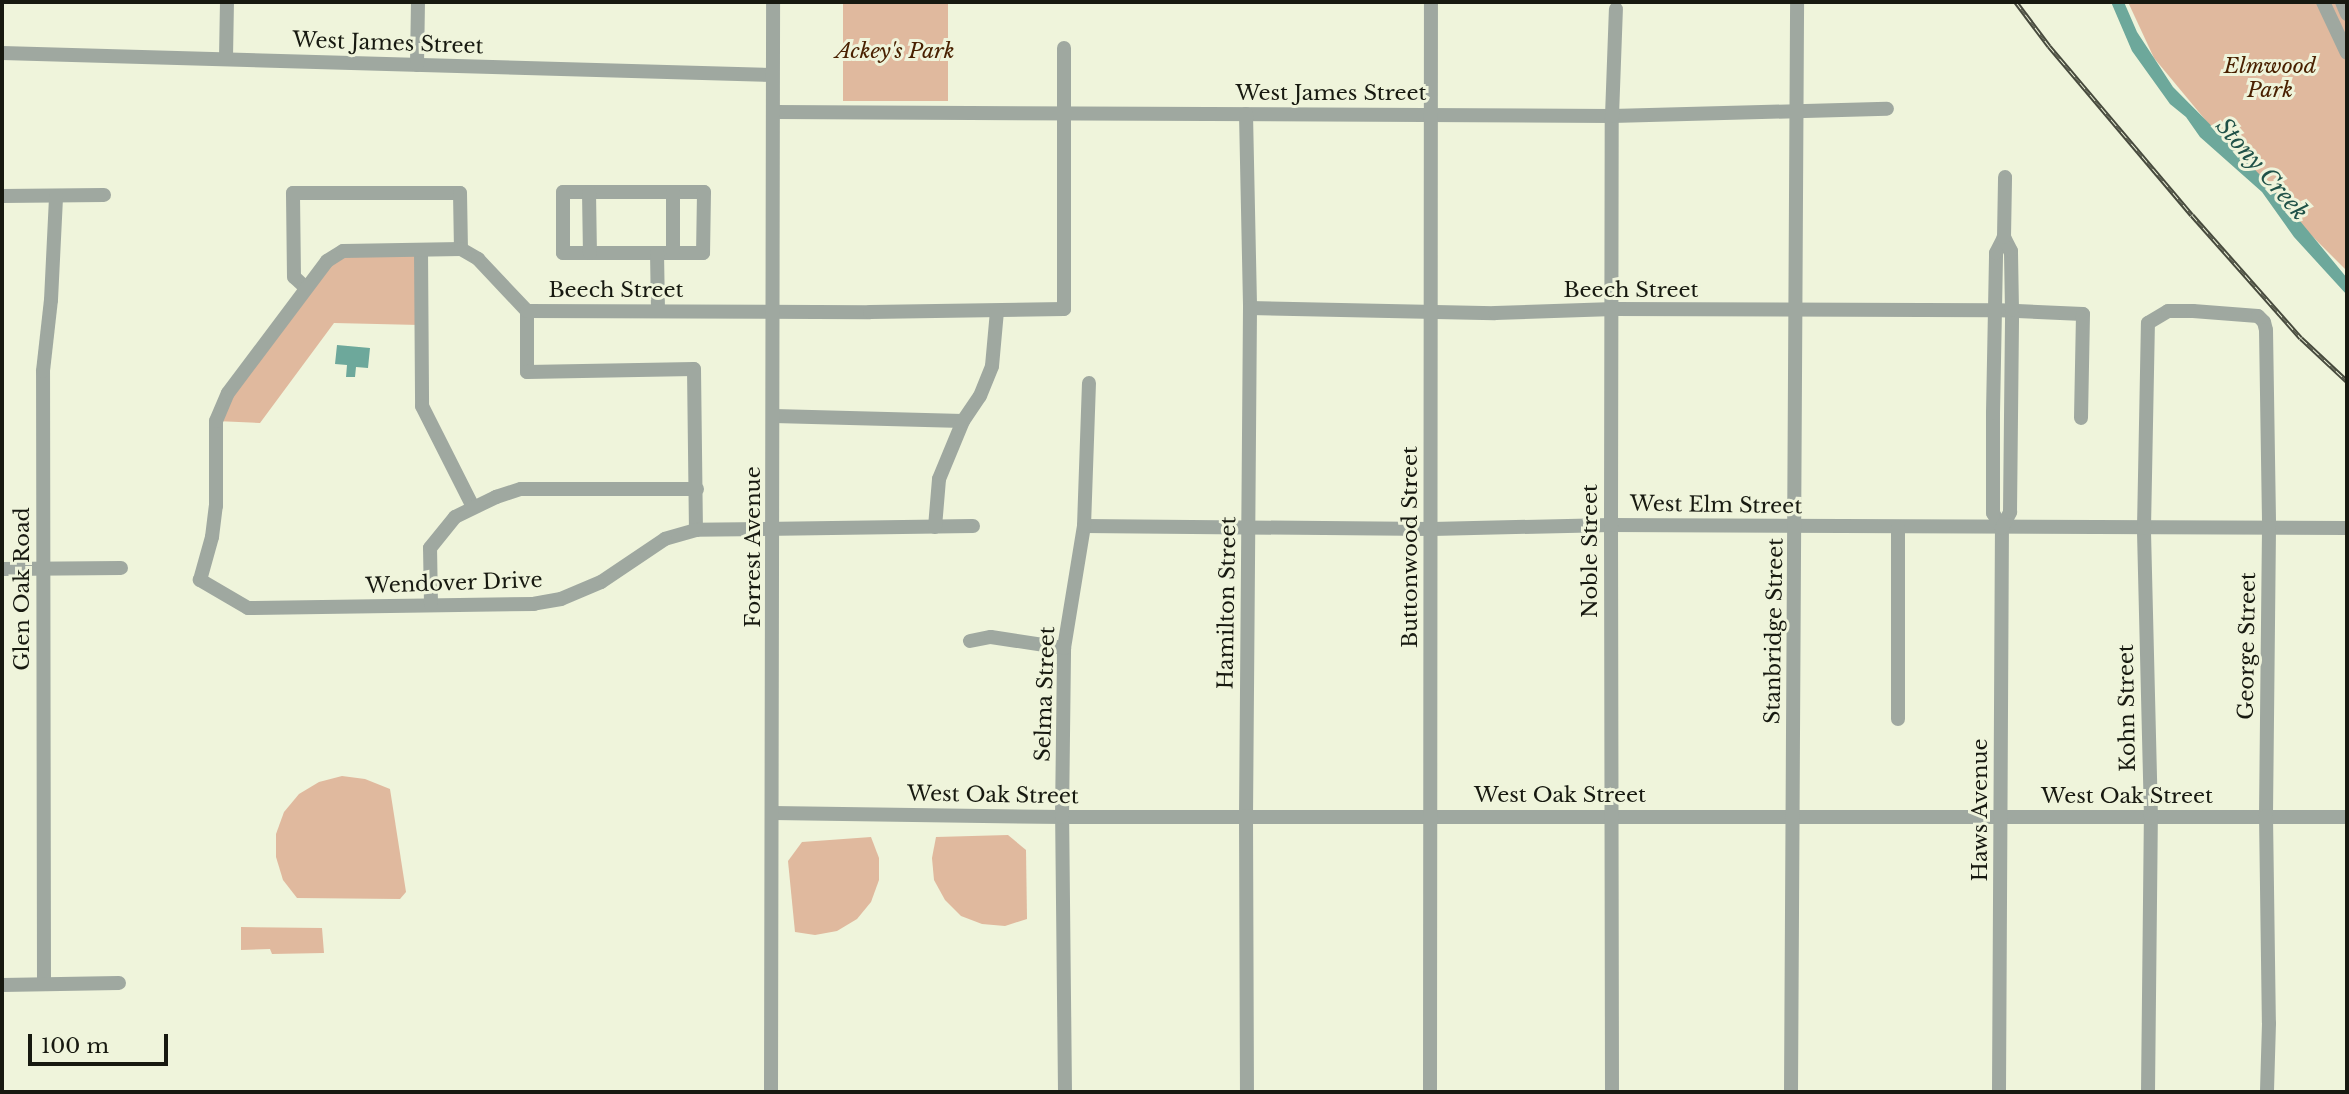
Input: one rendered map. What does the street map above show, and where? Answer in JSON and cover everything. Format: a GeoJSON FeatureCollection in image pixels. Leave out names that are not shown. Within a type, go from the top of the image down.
{"type":"FeatureCollection","features":[{"type":"Feature","properties":{"kind":"street"},"geometry":{"type":"LineString","coordinates":[[226,58],[227,2]]}},
{"type":"Feature","properties":{"kind":"street"},"geometry":{"type":"LineString","coordinates":[[417,65],[418,2]]}},
{"type":"Feature","properties":{"kind":"street","name":"Forrest Avenue"},"geometry":{"type":"LineString","coordinates":[[771,1092],[775,111],[772,75],[773,2]]}},
{"type":"Feature","properties":{"kind":"street","name":"Buttonwood Street"},"geometry":{"type":"LineString","coordinates":[[1430,1092],[1431,2]]}},
{"type":"Feature","properties":{"kind":"street","name":"Stanbridge Street"},"geometry":{"type":"LineString","coordinates":[[1791,1092],[1797,2]]}},
{"type":"Feature","properties":{"kind":"street"},"geometry":{"type":"LineString","coordinates":[[2323,2],[2347,53]]}},
{"type":"Feature","properties":{"kind":"street"},"geometry":{"type":"LineString","coordinates":[[2342,2],[2347,14]]}},
{"type":"Feature","properties":{"kind":"street","name":"Noble Street"},"geometry":{"type":"LineString","coordinates":[[1612,1092],[1612,116],[1616,9]]}},
{"type":"Feature","properties":{"kind":"street"},"geometry":{"type":"LineString","coordinates":[[1064,48],[1066,113]]}},
{"type":"Feature","properties":{"kind":"street","name":"West James Street"},"geometry":{"type":"LineString","coordinates":[[2,53],[772,75]]}},
{"type":"Feature","properties":{"kind":"street","name":"West James Street"},"geometry":{"type":"LineString","coordinates":[[775,111],[1612,116],[1886,109]]}},
{"type":"Feature","properties":{"kind":"street","name":"Beech Street"},"geometry":{"type":"LineString","coordinates":[[461,249],[478,259],[527,311],[1064,309],[1066,113]]}},
{"type":"Feature","properties":{"kind":"street","name":"Hamilton Street"},"geometry":{"type":"LineString","coordinates":[[1246,114],[1250,308],[1245,816],[1247,1092]]}},
{"type":"Feature","properties":{"kind":"street","name":"Haws Avenue"},"geometry":{"type":"LineString","coordinates":[[2002,528],[1993,513],[1996,253],[2004,237],[2005,177]]}},
{"type":"Feature","properties":{"kind":"street"},"geometry":{"type":"LineString","coordinates":[[460,192],[461,249],[343,251],[327,261],[306,288],[294,277],[293,193],[460,192]]}},
{"type":"Feature","properties":{"kind":"street"},"geometry":{"type":"LineString","coordinates":[[564,192],[589,192],[704,192],[703,253],[563,253],[564,192]]}},
{"type":"Feature","properties":{"kind":"street"},"geometry":{"type":"LineString","coordinates":[[589,192],[590,253]]}},
{"type":"Feature","properties":{"kind":"street"},"geometry":{"type":"LineString","coordinates":[[673,192],[673,253]]}},
{"type":"Feature","properties":{"kind":"street"},"geometry":{"type":"LineString","coordinates":[[2,197],[104,194]]}},
{"type":"Feature","properties":{"kind":"street","name":"Glen Oak Road"},"geometry":{"type":"LineString","coordinates":[[44,984],[41,568],[43,371],[51,300],[55,196]]}},
{"type":"Feature","properties":{"kind":"street","name":"Haws Avenue"},"geometry":{"type":"LineString","coordinates":[[1999,1092],[2002,528],[2010,512],[2012,310],[2011,251],[2004,237]]}},
{"type":"Feature","properties":{"kind":"street"},"geometry":{"type":"LineString","coordinates":[[421,250],[422,406],[473,507]]}},
{"type":"Feature","properties":{"kind":"street"},"geometry":{"type":"LineString","coordinates":[[657,253],[658,311]]}},
{"type":"Feature","properties":{"kind":"street","name":"Wendover Drive"},"geometry":{"type":"LineString","coordinates":[[306,288],[228,393],[216,421],[216,506],[212,537],[200,580],[248,608],[534,604],[561,599],[601,582],[665,539],[696,530],[774,528]]}},
{"type":"Feature","properties":{"kind":"street","name":"Beech Street"},"geometry":{"type":"LineString","coordinates":[[1250,308],[1495,313],[1614,309],[2012,310],[2084,314],[2081,418]]}},
{"type":"Feature","properties":{"kind":"street"},"geometry":{"type":"LineString","coordinates":[[527,311],[527,372],[694,369],[696,530]]}},
{"type":"Feature","properties":{"kind":"street"},"geometry":{"type":"LineString","coordinates":[[935,527],[939,479],[963,421],[980,397],[992,366],[997,311]]}},
{"type":"Feature","properties":{"kind":"street","name":"George Street"},"geometry":{"type":"LineString","coordinates":[[2148,323],[2168,311],[2258,316],[2264,322],[2269,528],[2267,1092]]}},
{"type":"Feature","properties":{"kind":"street","name":"Kohn Street"},"geometry":{"type":"LineString","coordinates":[[2148,323],[2144,528],[2151,818],[2148,1092]]}},
{"type":"Feature","properties":{"kind":"street","name":"Selma Street"},"geometry":{"type":"LineString","coordinates":[[1065,1092],[1062,817],[1064,648],[1084,526],[1089,383]]}},
{"type":"Feature","properties":{"kind":"street"},"geometry":{"type":"LineString","coordinates":[[774,416],[963,421]]}},
{"type":"Feature","properties":{"kind":"street"},"geometry":{"type":"LineString","coordinates":[[1994,425],[2011,426]]}},
{"type":"Feature","properties":{"kind":"street"},"geometry":{"type":"LineString","coordinates":[[431,604],[430,548],[455,517],[473,507],[521,489],[696,489]]}},
{"type":"Feature","properties":{"kind":"street","name":"West Elm Street"},"geometry":{"type":"LineString","coordinates":[[1084,526],[1432,529],[1611,525],[2347,528]]}},
{"type":"Feature","properties":{"kind":"street"},"geometry":{"type":"LineString","coordinates":[[774,528],[972,526]]}},
{"type":"Feature","properties":{"kind":"street"},"geometry":{"type":"LineString","coordinates":[[1898,527],[1898,719]]}},
{"type":"Feature","properties":{"kind":"street"},"geometry":{"type":"LineString","coordinates":[[2,569],[121,568]]}},
{"type":"Feature","properties":{"kind":"street"},"geometry":{"type":"LineString","coordinates":[[970,641],[991,637],[1064,648]]}},
{"type":"Feature","properties":{"kind":"street","name":"West Oak Street"},"geometry":{"type":"LineString","coordinates":[[773,813],[1062,817],[2347,817]]}},
{"type":"Feature","properties":{"kind":"street"},"geometry":{"type":"LineString","coordinates":[[2,985],[119,983]]}},
{"type":"Feature","properties":{"kind":"green space","name":"Ackey's Park"},"geometry":{"type":"Polygon","coordinates":[[[843,2],[948,2],[948,101],[843,101],[843,2]]]}},
{"type":"Feature","properties":{"kind":"green space","name":"Elmwood Park"},"geometry":{"type":"Polygon","coordinates":[[[2128,2],[2347,2],[2347,271],[2251,175],[2154,58],[2128,2]]]}},
{"type":"Feature","properties":{"kind":"green space"},"geometry":{"type":"Polygon","coordinates":[[[421,250],[420,325],[334,323],[260,423],[216,421],[228,393],[343,251],[421,250]]]}},
{"type":"Feature","properties":{"kind":"green space"},"geometry":{"type":"Polygon","coordinates":[[[342,776],[365,779],[390,789],[406,892],[400,899],[297,898],[283,880],[276,857],[276,834],[284,812],[299,794],[319,782],[342,776]]]}},
{"type":"Feature","properties":{"kind":"green space"},"geometry":{"type":"Polygon","coordinates":[[[1008,835],[1026,850],[1027,919],[1005,926],[982,924],[961,916],[945,900],[934,880],[932,858],[936,837],[1008,835]]]}},
{"type":"Feature","properties":{"kind":"green space"},"geometry":{"type":"Polygon","coordinates":[[[871,837],[879,858],[879,880],[871,902],[857,919],[837,931],[815,935],[795,932],[788,861],[802,842],[871,837]]]}},
{"type":"Feature","properties":{"kind":"green space"},"geometry":{"type":"Polygon","coordinates":[[[241,927],[322,928],[324,953],[272,954],[270,949],[241,950],[241,927]]]}},
{"type":"Feature","properties":{"kind":"water"},"geometry":{"type":"Polygon","coordinates":[[[2111,2],[2124,2],[2137,32],[2173,87],[2272,187],[2347,278],[2347,295],[2294,237],[2262,192],[2200,137],[2186,117],[2170,104],[2132,51],[2111,2]]]}},
{"type":"Feature","properties":{"kind":"water"},"geometry":{"type":"Polygon","coordinates":[[[337,345],[370,348],[368,368],[356,367],[355,377],[346,377],[347,365],[335,364],[337,345]]]}},
{"type":"Feature","properties":{"kind":"railway"},"geometry":{"type":"LineString","coordinates":[[2016,2],[2049,46],[2192,215],[2301,338],[2347,381]]}},
{"type":"Feature","properties":{"kind":"water label","name":"Stony Creek"},"geometry":{"type":"Point","coordinates":[2262,169]}}]}
